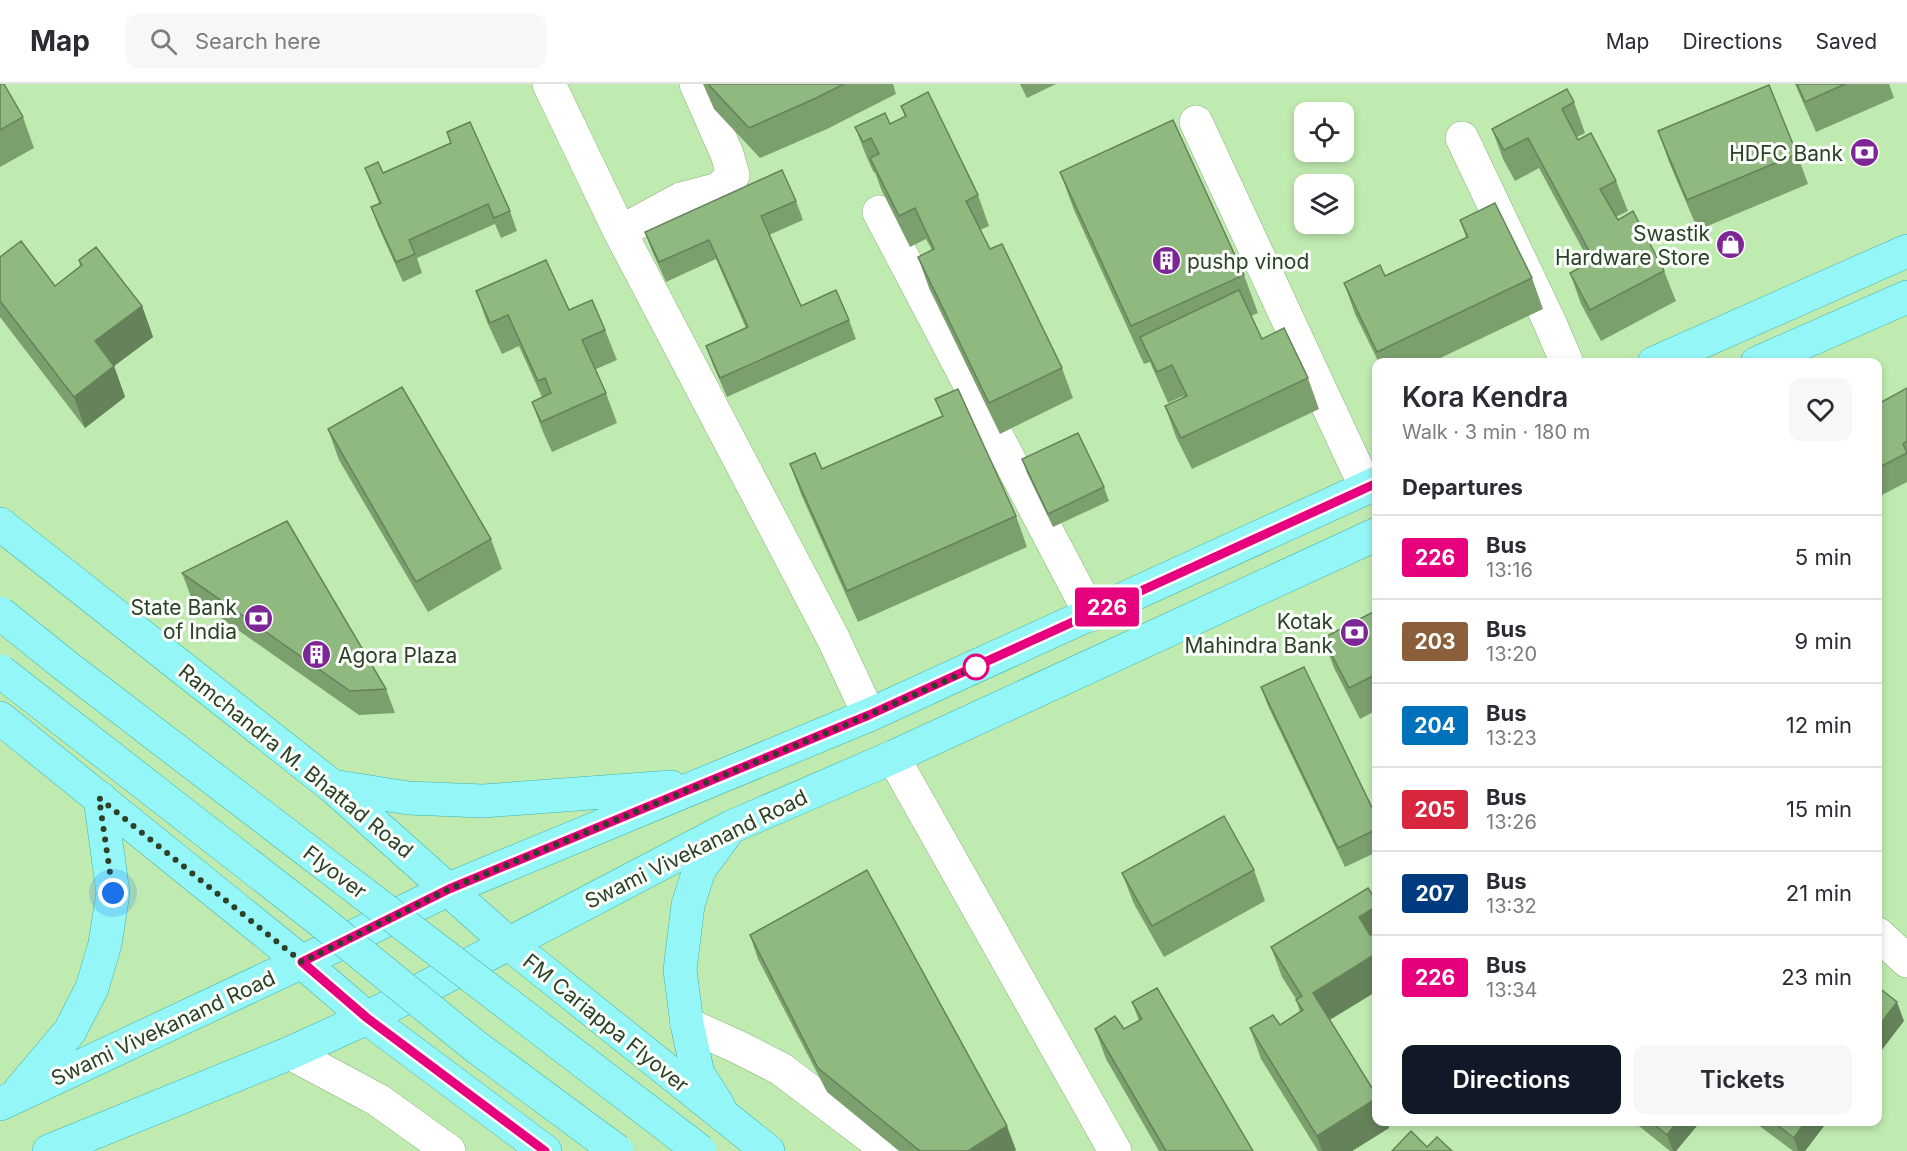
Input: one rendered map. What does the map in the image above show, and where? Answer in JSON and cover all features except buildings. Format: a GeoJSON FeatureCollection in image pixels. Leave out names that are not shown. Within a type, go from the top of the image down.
{"type":"FeatureCollection","features":[{"type":"Feature","properties":{"kind":"main road"},"geometry":{"type":"LineString","coordinates":[[1665,358],[1907,250]]}},
{"type":"Feature","properties":{"kind":"main road"},"geometry":{"type":"LineString","coordinates":[[1768,358],[1907,297]]}},
{"type":"Feature","properties":{"kind":"main road","name":"Swami Vivekanand Road"},"geometry":{"type":"LineString","coordinates":[[7,1101],[302,962],[449,889],[869,715],[1371,485]]}},
{"type":"Feature","properties":{"kind":"main road","name":"Ramchandra M. Bhattad Road"},"geometry":{"type":"LineString","coordinates":[[0,524],[332,786],[449,889]]}},
{"type":"Feature","properties":{"kind":"main road","name":"Swami Vivekanand Road"},"geometry":{"type":"LineString","coordinates":[[49,1151],[290,1053],[367,1018],[731,827],[893,757],[1372,536]]}},
{"type":"Feature","properties":{"kind":"main road","name":"Flyover"},"geometry":{"type":"LineString","coordinates":[[0,613],[700,1151]]}},
{"type":"Feature","properties":{"kind":"main road"},"geometry":{"type":"LineString","coordinates":[[0,671],[318,918],[475,1046],[617,1151]]}},
{"type":"Feature","properties":{"kind":"main road"},"geometry":{"type":"LineString","coordinates":[[0,718],[302,962],[367,1018],[545,1151]]}},
{"type":"Feature","properties":{"kind":"main road"},"geometry":{"type":"LineString","coordinates":[[332,786],[408,798],[483,801],[699,784]]}},
{"type":"Feature","properties":{"kind":"main road"},"geometry":{"type":"LineString","coordinates":[[7,1101],[70,1031],[92,988],[105,944],[113,893],[99,798]]}},
{"type":"Feature","properties":{"kind":"main road"},"geometry":{"type":"LineString","coordinates":[[731,827],[699,870],[688,905],[680,970],[687,1024],[699,1074],[749,1137]]}},
{"type":"Feature","properties":{"kind":"main road","name":"FM Cariappa Flyover"},"geometry":{"type":"LineString","coordinates":[[449,889],[508,944],[749,1137]]}},
{"type":"Feature","properties":{"kind":"street"},"geometry":{"type":"LineString","coordinates":[[549,84],[620,232],[833,638],[869,715]]}},
{"type":"Feature","properties":{"kind":"street"},"geometry":{"type":"LineString","coordinates":[[620,232],[681,199],[719,189],[732,175],[727,154],[696,84]]}},
{"type":"Feature","properties":{"kind":"street"},"geometry":{"type":"LineString","coordinates":[[1196,122],[1371,485]]}},
{"type":"Feature","properties":{"kind":"street"},"geometry":{"type":"LineString","coordinates":[[1462,138],[1565,358]]}},
{"type":"Feature","properties":{"kind":"street"},"geometry":{"type":"LineString","coordinates":[[879,212],[1090,615]]}},
{"type":"Feature","properties":{"kind":"street"},"geometry":{"type":"LineString","coordinates":[[893,757],[1114,1151]]}},
{"type":"Feature","properties":{"kind":"street"},"geometry":{"type":"LineString","coordinates":[[1882,938],[1907,961]]}},
{"type":"Feature","properties":{"kind":"street"},"geometry":{"type":"LineString","coordinates":[[687,1024],[781,1070],[888,1151]]}},
{"type":"Feature","properties":{"kind":"street"},"geometry":{"type":"LineString","coordinates":[[290,1053],[378,1100],[449,1151]]}},
{"type":"Feature","properties":{"kind":"bus line","name":"226"},"geometry":{"type":"LineString","coordinates":[[545,1151],[367,1018],[302,962],[449,889],[869,715],[1372,485]]}},
{"type":"Feature","properties":{"kind":"place","name":"HDFC Bank"},"geometry":{"type":"Point","coordinates":[1864,153]}},
{"type":"Feature","properties":{"kind":"place","name":"Swastik Hardware Store"},"geometry":{"type":"Point","coordinates":[1731,245]}},
{"type":"Feature","properties":{"kind":"place","name":"pushp vinod"},"geometry":{"type":"Point","coordinates":[1166,261]}},
{"type":"Feature","properties":{"kind":"place","name":"State Bank of India"},"geometry":{"type":"Point","coordinates":[258,619]}},
{"type":"Feature","properties":{"kind":"place","name":"Kotak Mahindra Bank"},"geometry":{"type":"Point","coordinates":[1354,633]}},
{"type":"Feature","properties":{"kind":"place","name":"Agora Plaza"},"geometry":{"type":"Point","coordinates":[317,655]}},
{"type":"Feature","properties":{"kind":"route"},"geometry":{"type":"LineString","coordinates":[[113,893],[99,798],[302,962],[449,889],[869,715],[976,667]]}}]}
